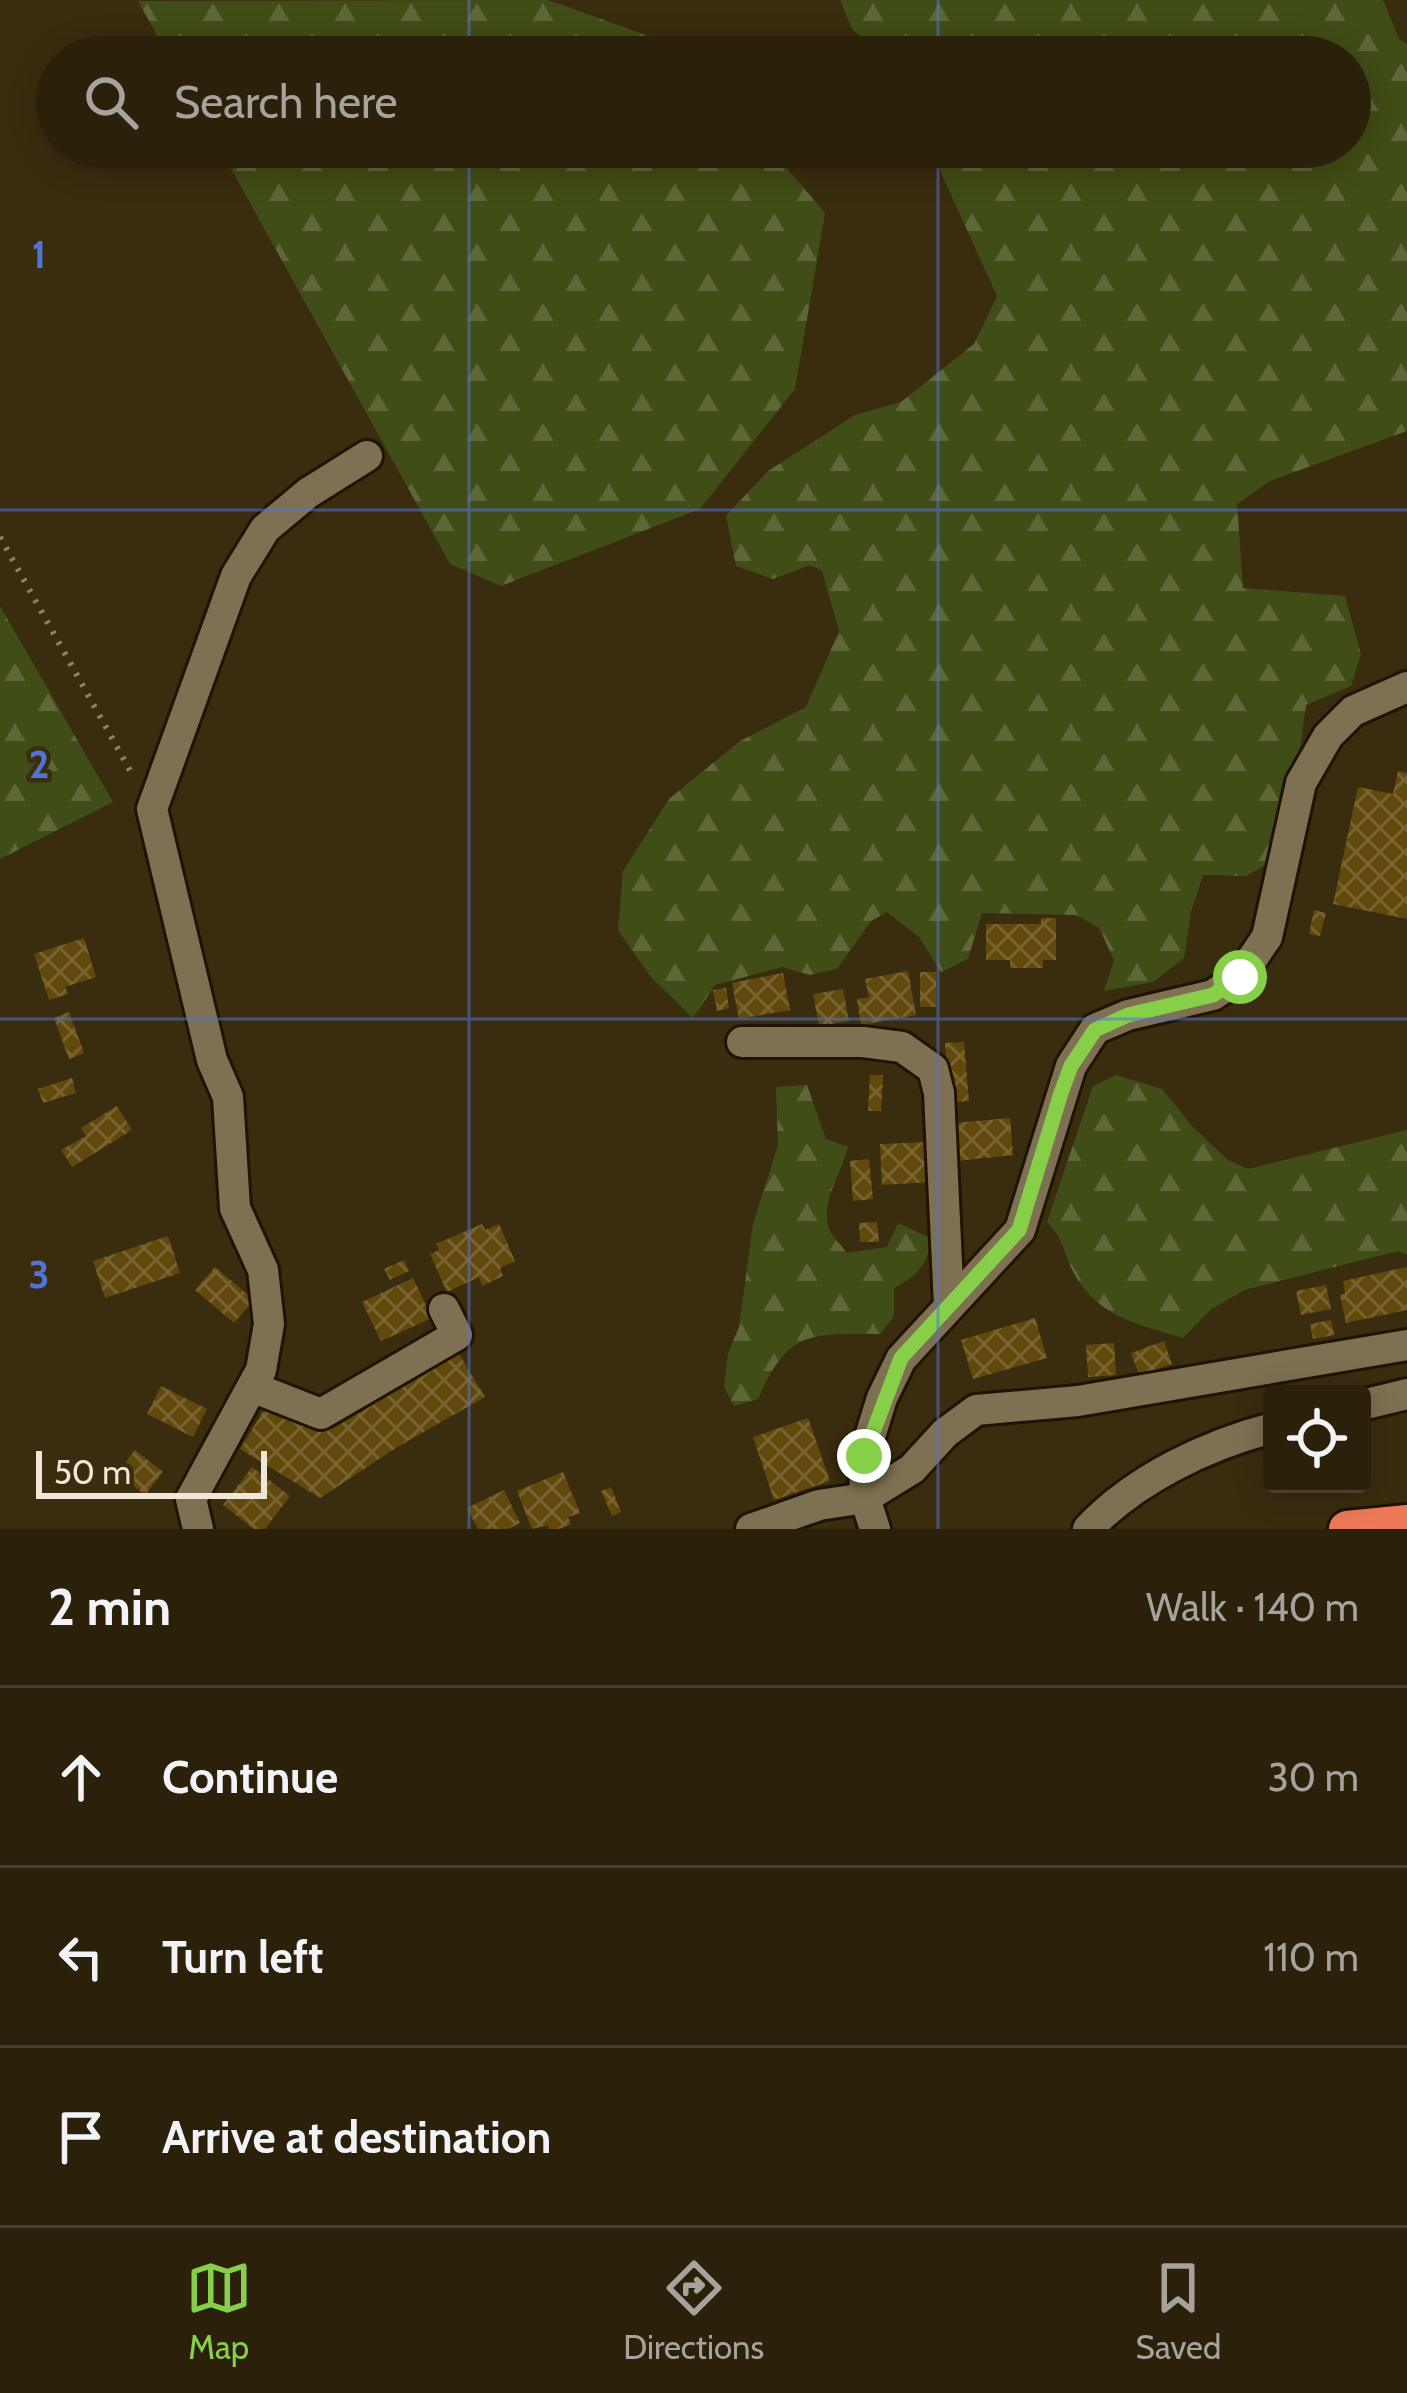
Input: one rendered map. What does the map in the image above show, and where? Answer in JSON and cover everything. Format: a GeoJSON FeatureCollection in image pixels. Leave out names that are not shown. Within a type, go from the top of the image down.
{"type":"FeatureCollection","features":[{"type":"Feature","properties":{"kind":"highway"},"geometry":{"type":"LineString","coordinates":[[1347,1529],[1407,1523]]}},
{"type":"Feature","properties":{"kind":"street"},"geometry":{"type":"LineString","coordinates":[[198,1529],[190,1499],[262,1370],[268,1324],[263,1270],[235,1208],[228,1097],[212,1060],[152,808],[236,576],[265,529],[308,493],[368,456]]}},
{"type":"Feature","properties":{"kind":"street"},"geometry":{"type":"LineString","coordinates":[[875,1529],[865,1498],[864,1456],[883,1398],[901,1358],[1019,1230],[1071,1066],[1095,1030],[1128,1015],[1213,995],[1240,977],[1267,937],[1300,782],[1328,736],[1353,711],[1407,687]]}},
{"type":"Feature","properties":{"kind":"street"},"geometry":{"type":"LineString","coordinates":[[742,1042],[863,1042],[902,1047],[933,1069],[939,1093],[949,1306]]}},
{"type":"Feature","properties":{"kind":"street"},"geometry":{"type":"LineString","coordinates":[[252,1387],[322,1414],[457,1335],[445,1309]]}},
{"type":"Feature","properties":{"kind":"street"},"geometry":{"type":"LineString","coordinates":[[751,1529],[819,1505],[865,1498],[912,1469],[945,1432],[976,1410],[1078,1401],[1407,1345]]}},
{"type":"Feature","properties":{"kind":"street"},"geometry":{"type":"LineString","coordinates":[[1371,1403],[1407,1394]]}},
{"type":"Feature","properties":{"kind":"street"},"geometry":{"type":"LineString","coordinates":[[1088,1529],[1136,1488],[1234,1438],[1263,1430]]}},
{"type":"Feature","properties":{"kind":"path"},"geometry":{"type":"LineString","coordinates":[[0,537],[152,808]]}},
{"type":"Feature","properties":{"kind":"green space"},"geometry":{"type":"Polygon","coordinates":[[[548,0],[649,36],[157,36],[138,1],[548,0]]]}},
{"type":"Feature","properties":{"kind":"green space"},"geometry":{"type":"Polygon","coordinates":[[[840,0],[1383,0],[1399,39],[1407,44],[1407,431],[1270,481],[1237,504],[1243,588],[1345,596],[1361,654],[1351,686],[1306,705],[1300,749],[1266,865],[1246,876],[1203,875],[1184,958],[1153,982],[1104,991],[1114,960],[1099,928],[1076,915],[982,913],[968,959],[941,972],[919,937],[887,912],[871,921],[837,969],[810,975],[782,967],[715,985],[693,1018],[650,976],[618,930],[623,871],[669,799],[740,741],[806,707],[839,631],[822,571],[810,565],[773,579],[736,566],[726,516],[768,471],[855,415],[901,402],[974,344],[997,296],[940,168],[1371,168],[1371,36],[861,36],[852,29],[840,0]]]}},
{"type":"Feature","properties":{"kind":"green space"},"geometry":{"type":"Polygon","coordinates":[[[231,168],[787,168],[825,213],[795,389],[700,509],[501,586],[450,564],[231,168]]]}},
{"type":"Feature","properties":{"kind":"green space"},"geometry":{"type":"Polygon","coordinates":[[[0,606],[113,802],[0,859],[0,606]]]}},
{"type":"Feature","properties":{"kind":"green space"},"geometry":{"type":"Polygon","coordinates":[[[1116,1075],[1162,1089],[1228,1160],[1248,1169],[1407,1130],[1407,1255],[1398,1251],[1244,1290],[1210,1310],[1183,1338],[1111,1312],[1078,1280],[1047,1222],[1093,1086],[1116,1075]]]}},
{"type":"Feature","properties":{"kind":"green space"},"geometry":{"type":"Polygon","coordinates":[[[807,1085],[826,1139],[848,1147],[827,1208],[829,1228],[837,1241],[847,1253],[887,1247],[898,1223],[932,1239],[920,1269],[894,1288],[894,1316],[880,1334],[804,1340],[780,1359],[758,1399],[734,1406],[724,1387],[728,1353],[739,1327],[753,1224],[778,1145],[776,1087],[807,1085]]]}},
{"type":"Feature","properties":{"kind":"building"},"geometry":{"type":"Polygon","coordinates":[[[1398,771],[1407,773],[1407,919],[1333,904],[1358,787],[1393,794],[1398,771]]]}},
{"type":"Feature","properties":{"kind":"building"},"geometry":{"type":"Polygon","coordinates":[[[1314,910],[1326,913],[1320,936],[1309,934],[1314,910]]]}},
{"type":"Feature","properties":{"kind":"building"},"geometry":{"type":"Polygon","coordinates":[[[1041,918],[1056,918],[1056,960],[1043,960],[1043,968],[1010,968],[1010,960],[986,960],[986,924],[1041,924],[1041,918]]]}},
{"type":"Feature","properties":{"kind":"building"},"geometry":{"type":"Polygon","coordinates":[[[84,938],[96,977],[65,987],[68,994],[49,1000],[34,954],[84,938]]]}},
{"type":"Feature","properties":{"kind":"building"},"geometry":{"type":"Polygon","coordinates":[[[908,971],[916,1015],[861,1025],[857,999],[869,997],[865,979],[908,971]]]}},
{"type":"Feature","properties":{"kind":"building"},"geometry":{"type":"Polygon","coordinates":[[[920,972],[936,972],[936,1007],[920,1007],[920,972]]]}},
{"type":"Feature","properties":{"kind":"building"},"geometry":{"type":"Polygon","coordinates":[[[783,973],[790,1010],[739,1019],[732,983],[783,973]]]}},
{"type":"Feature","properties":{"kind":"building"},"geometry":{"type":"Polygon","coordinates":[[[726,988],[729,1008],[717,1011],[713,990],[726,988]]]}},
{"type":"Feature","properties":{"kind":"building"},"geometry":{"type":"Polygon","coordinates":[[[843,989],[849,1021],[819,1026],[813,994],[843,989]]]}},
{"type":"Feature","properties":{"kind":"building"},"geometry":{"type":"Polygon","coordinates":[[[69,1012],[84,1053],[69,1059],[54,1018],[69,1012]]]}},
{"type":"Feature","properties":{"kind":"building"},"geometry":{"type":"Polygon","coordinates":[[[964,1042],[969,1101],[949,1102],[945,1043],[964,1042]]]}},
{"type":"Feature","properties":{"kind":"building"},"geometry":{"type":"Polygon","coordinates":[[[870,1075],[883,1075],[881,1111],[868,1111],[870,1075]]]}},
{"type":"Feature","properties":{"kind":"building"},"geometry":{"type":"Polygon","coordinates":[[[72,1078],[76,1093],[43,1103],[38,1089],[72,1078]]]}},
{"type":"Feature","properties":{"kind":"building"},"geometry":{"type":"Polygon","coordinates":[[[117,1106],[132,1130],[72,1167],[61,1150],[86,1136],[81,1128],[117,1106]]]}},
{"type":"Feature","properties":{"kind":"building"},"geometry":{"type":"Polygon","coordinates":[[[1010,1118],[1013,1155],[957,1161],[954,1123],[1010,1118]]]}},
{"type":"Feature","properties":{"kind":"building"},"geometry":{"type":"Polygon","coordinates":[[[930,1142],[932,1182],[882,1185],[880,1144],[930,1142]]]}},
{"type":"Feature","properties":{"kind":"building"},"geometry":{"type":"Polygon","coordinates":[[[869,1159],[873,1199],[853,1201],[850,1161],[869,1159]]]}},
{"type":"Feature","properties":{"kind":"building"},"geometry":{"type":"Polygon","coordinates":[[[877,1222],[879,1242],[860,1242],[859,1223],[877,1222]]]}},
{"type":"Feature","properties":{"kind":"building"},"geometry":{"type":"Polygon","coordinates":[[[482,1224],[485,1230],[499,1224],[515,1261],[500,1268],[503,1276],[482,1286],[479,1277],[447,1292],[430,1254],[439,1250],[436,1244],[482,1224]]]}},
{"type":"Feature","properties":{"kind":"building"},"geometry":{"type":"Polygon","coordinates":[[[168,1236],[180,1273],[105,1298],[93,1261],[168,1236]]]}},
{"type":"Feature","properties":{"kind":"building"},"geometry":{"type":"Polygon","coordinates":[[[404,1260],[409,1271],[390,1280],[384,1269],[404,1260]]]}},
{"type":"Feature","properties":{"kind":"building"},"geometry":{"type":"Polygon","coordinates":[[[215,1267],[254,1300],[234,1323],[195,1290],[215,1267]]]}},
{"type":"Feature","properties":{"kind":"building"},"geometry":{"type":"Polygon","coordinates":[[[1407,1267],[1407,1310],[1346,1323],[1340,1295],[1345,1294],[1343,1281],[1407,1267]]]}},
{"type":"Feature","properties":{"kind":"building"},"geometry":{"type":"Polygon","coordinates":[[[413,1278],[432,1318],[381,1341],[362,1302],[413,1278]]]}},
{"type":"Feature","properties":{"kind":"building"},"geometry":{"type":"Polygon","coordinates":[[[1326,1285],[1331,1309],[1301,1315],[1296,1291],[1326,1285]]]}},
{"type":"Feature","properties":{"kind":"building"},"geometry":{"type":"Polygon","coordinates":[[[1035,1318],[1047,1358],[973,1379],[961,1340],[1035,1318]]]}},
{"type":"Feature","properties":{"kind":"building"},"geometry":{"type":"Polygon","coordinates":[[[1331,1320],[1334,1335],[1313,1339],[1310,1324],[1331,1320]]]}},
{"type":"Feature","properties":{"kind":"building"},"geometry":{"type":"Polygon","coordinates":[[[1164,1341],[1172,1364],[1139,1375],[1131,1353],[1164,1341]]]}},
{"type":"Feature","properties":{"kind":"building"},"geometry":{"type":"Polygon","coordinates":[[[1114,1343],[1116,1375],[1088,1377],[1086,1345],[1114,1343]]]}},
{"type":"Feature","properties":{"kind":"building"},"geometry":{"type":"Polygon","coordinates":[[[459,1354],[485,1397],[320,1498],[240,1449],[267,1405],[332,1429],[459,1354]]]}},
{"type":"Feature","properties":{"kind":"building"},"geometry":{"type":"Polygon","coordinates":[[[161,1386],[207,1409],[193,1437],[147,1414],[161,1386]]]}},
{"type":"Feature","properties":{"kind":"building"},"geometry":{"type":"Polygon","coordinates":[[[808,1418],[830,1481],[774,1500],[753,1437],[808,1418]]]}},
{"type":"Feature","properties":{"kind":"building"},"geometry":{"type":"Polygon","coordinates":[[[135,1450],[163,1472],[145,1495],[117,1473],[135,1450]]]}},
{"type":"Feature","properties":{"kind":"building"},"geometry":{"type":"Polygon","coordinates":[[[252,1467],[290,1496],[265,1529],[254,1529],[223,1505],[252,1467]]]}},
{"type":"Feature","properties":{"kind":"building"},"geometry":{"type":"Polygon","coordinates":[[[563,1472],[580,1513],[568,1517],[571,1524],[559,1529],[548,1525],[532,1529],[517,1491],[563,1472]]]}},
{"type":"Feature","properties":{"kind":"building"},"geometry":{"type":"Polygon","coordinates":[[[611,1487],[621,1512],[612,1516],[601,1491],[611,1487]]]}},
{"type":"Feature","properties":{"kind":"building"},"geometry":{"type":"Polygon","coordinates":[[[504,1490],[520,1523],[508,1529],[478,1529],[467,1508],[504,1490]]]}},
{"type":"Feature","properties":{"kind":"route"},"geometry":{"type":"LineString","coordinates":[[864,1456],[901,1358],[1019,1230],[1071,1066],[1095,1030],[1128,1015],[1213,995],[1240,977]]}}]}
